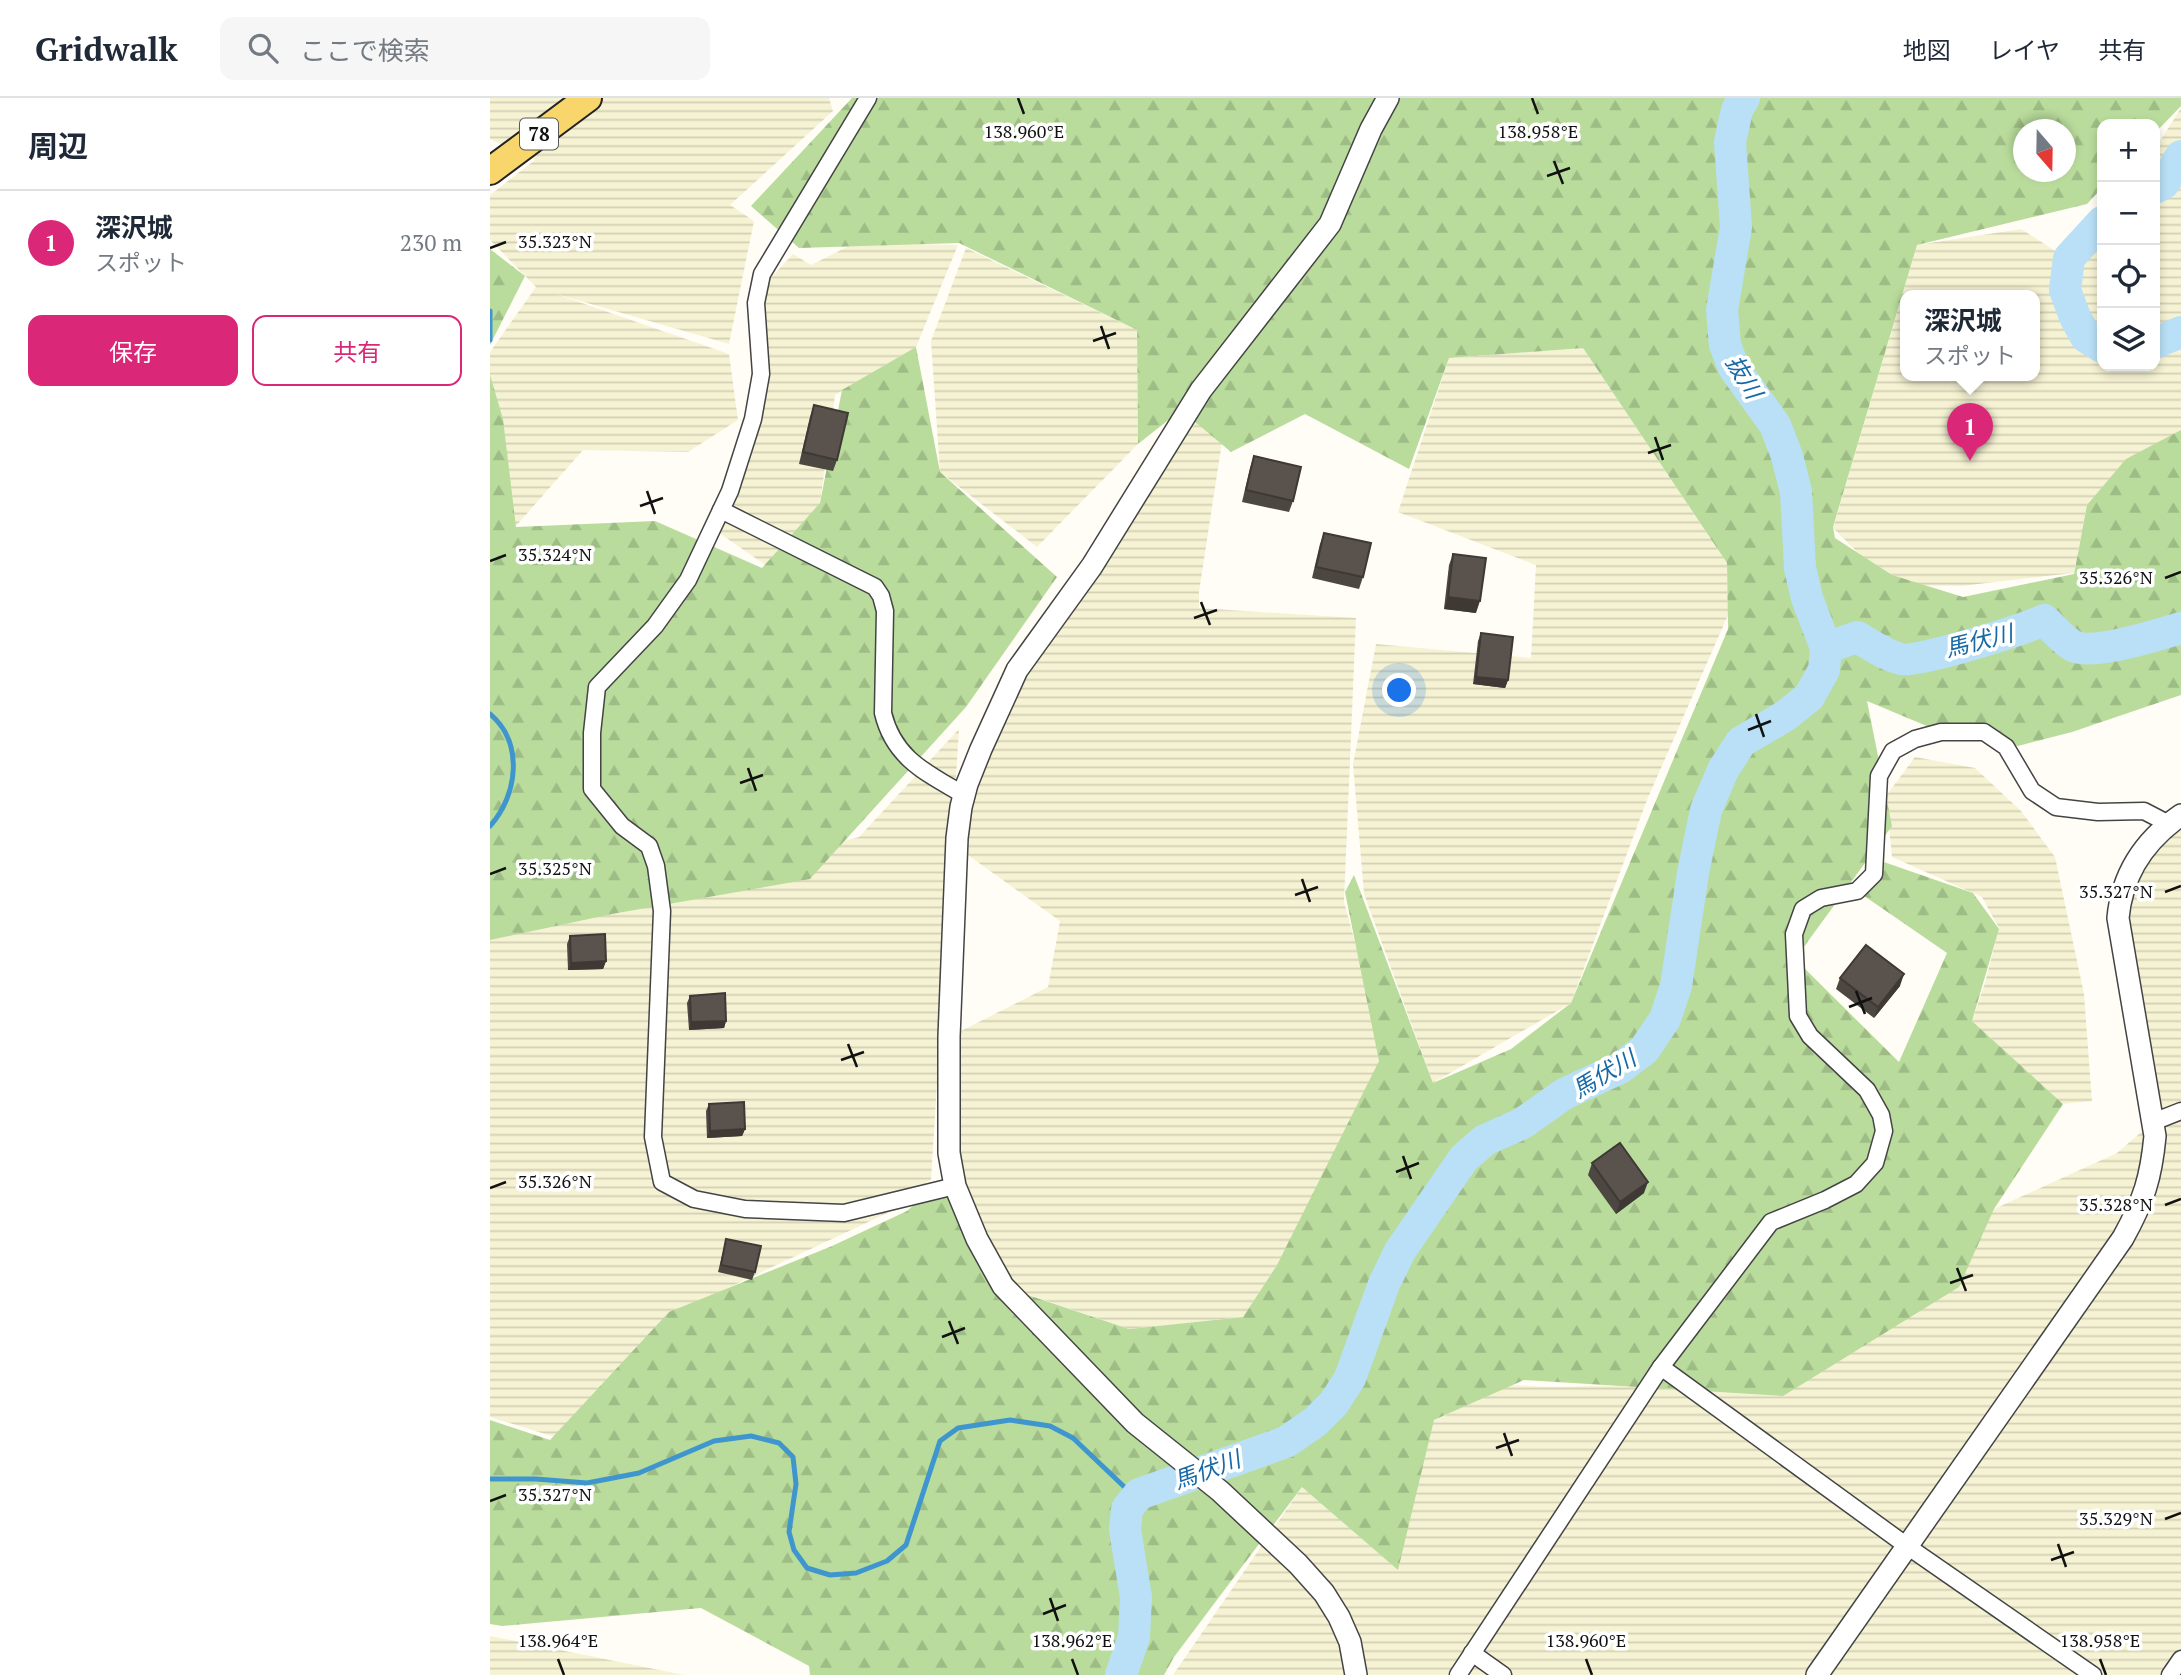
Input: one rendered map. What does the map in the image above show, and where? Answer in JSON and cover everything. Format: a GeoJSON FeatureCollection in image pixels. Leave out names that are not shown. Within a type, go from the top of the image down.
{"type":"FeatureCollection","features":[{"type":"Feature","properties":{"kind":"main road","name":"78"},"geometry":{"type":"LineString","coordinates":[[490,171],[588,98]]}},
{"type":"Feature","properties":{"kind":"street"},"geometry":{"type":"LineString","coordinates":[[868,98],[762,274],[756,303],[761,374],[753,419],[730,491],[688,580],[655,626],[597,687],[592,733],[592,789],[622,826],[649,846],[656,866],[662,911],[653,1137],[662,1182],[694,1199],[745,1209],[844,1213],[956,1186]]}},
{"type":"Feature","properties":{"kind":"street"},"geometry":{"type":"LineString","coordinates":[[1356,1675],[1350,1642],[1339,1617],[1324,1593],[1298,1564],[1220,1492],[1135,1423],[1003,1286],[977,1239],[956,1186],[949,1153],[949,1037],[957,838],[964,795],[981,749],[1017,670],[1092,566],[1201,390],[1330,224],[1371,129],[1388,98]]}},
{"type":"Feature","properties":{"kind":"street"},"geometry":{"type":"LineString","coordinates":[[721,509],[875,587],[885,611],[883,713],[887,729],[895,745],[917,767],[964,795]]}},
{"type":"Feature","properties":{"kind":"street"},"geometry":{"type":"LineString","coordinates":[[1458,1675],[1661,1367],[1771,1222],[1856,1184],[1874,1163],[1884,1131],[1867,1090],[1810,1036],[1798,1016],[1794,934],[1803,909],[1821,898],[1857,891],[1874,874],[1879,776],[1893,751],[1915,739],[1941,732],[1984,732],[2006,747],[2032,791],[2056,807],[2098,812],[2144,811],[2175,820]]}},
{"type":"Feature","properties":{"kind":"street"},"geometry":{"type":"LineString","coordinates":[[1817,1675],[2123,1238],[2140,1206],[2147,1187],[2155,1136],[2118,918],[2120,896],[2144,848],[2175,820]]}},
{"type":"Feature","properties":{"kind":"street"},"geometry":{"type":"LineString","coordinates":[[2153,1122],[2181,1111]]}},
{"type":"Feature","properties":{"kind":"street"},"geometry":{"type":"LineString","coordinates":[[1661,1367],[1907,1546],[2093,1675]]}},
{"type":"Feature","properties":{"kind":"street"},"geometry":{"type":"LineString","coordinates":[[1472,1653],[1503,1675]]}},
{"type":"Feature","properties":{"kind":"street"},"geometry":{"type":"LineString","coordinates":[[2170,1675],[2181,1659]]}},
{"type":"Feature","properties":{"kind":"shaded area"},"geometry":{"type":"Polygon","coordinates":[[[490,98],[829,98],[833,111],[730,205],[754,221],[729,344],[556,294],[729,354],[738,420],[688,452],[583,450],[515,527],[490,384],[490,352],[536,287],[490,240],[490,195],[535,160],[490,139],[490,98]]]}},
{"type":"Feature","properties":{"kind":"shaded area"},"geometry":{"type":"Polygon","coordinates":[[[2181,108],[2181,432],[2087,505],[2074,573],[1961,586],[1891,585],[1833,528],[1900,302],[1900,381],[2040,381],[2040,290],[1904,290],[1917,245],[2021,229],[2060,254],[2097,221],[2097,371],[2160,371],[2160,141],[2181,108]]]}},
{"type":"Feature","properties":{"kind":"shaded area"},"geometry":{"type":"Polygon","coordinates":[[[855,243],[958,245],[916,347],[835,395],[820,503],[774,571],[712,528],[753,449],[750,300],[793,254],[811,265],[855,243]]]}},
{"type":"Feature","properties":{"kind":"shaded area"},"geometry":{"type":"Polygon","coordinates":[[[966,248],[1137,330],[1138,444],[1037,547],[940,472],[931,341],[966,248]]]}},
{"type":"Feature","properties":{"kind":"shaded area"},"geometry":{"type":"Polygon","coordinates":[[[1583,348],[1727,563],[1728,615],[1647,800],[1571,1003],[1433,1083],[1364,894],[1353,764],[1376,644],[1531,658],[1536,565],[1398,512],[1449,358],[1583,348]]]}},
{"type":"Feature","properties":{"kind":"shaded area"},"geometry":{"type":"Polygon","coordinates":[[[1188,413],[1222,442],[1199,592],[1199,608],[1356,618],[1344,902],[1389,1066],[1277,1265],[1243,1317],[1129,1329],[1003,1286],[955,1186],[949,1037],[1048,987],[1060,921],[958,848],[1017,670],[1188,413]]]}},
{"type":"Feature","properties":{"kind":"shaded area"},"geometry":{"type":"Polygon","coordinates":[[[959,729],[931,1180],[925,1183],[926,1195],[672,1314],[555,1437],[490,1417],[490,939],[859,837],[959,729]]]}},
{"type":"Feature","properties":{"kind":"shaded area"},"geometry":{"type":"Polygon","coordinates":[[[1915,757],[1975,768],[2021,811],[2055,857],[2084,994],[2092,1101],[2063,1104],[1972,1021],[1999,928],[1982,897],[1892,857],[1886,796],[1915,757]]]}},
{"type":"Feature","properties":{"kind":"shaded area"},"geometry":{"type":"Polygon","coordinates":[[[2181,830],[2181,1675],[1173,1675],[1302,1487],[1511,1385],[1550,1387],[1762,1382],[1931,1304],[1994,1209],[2117,1153],[2153,1122],[2117,899],[2144,848],[2181,830]]]}},
{"type":"Feature","properties":{"kind":"shaded area"},"geometry":{"type":"Polygon","coordinates":[[[490,1636],[684,1675],[490,1675],[490,1636]]]}},
{"type":"Feature","properties":{"kind":"green space"},"geometry":{"type":"Polygon","coordinates":[[[852,98],[2181,98],[2181,106],[2160,128],[2160,119],[2097,119],[2097,193],[2087,204],[1917,245],[1904,290],[1900,290],[1900,302],[1833,527],[1835,538],[1892,575],[1963,597],[2074,574],[2087,505],[2126,459],[2181,430],[2181,695],[2072,732],[2018,746],[1941,732],[1867,701],[1892,826],[1795,959],[1899,1062],[1947,953],[1857,891],[1881,861],[1973,893],[1999,929],[1972,1021],[2063,1104],[1994,1209],[1959,1287],[1783,1396],[1524,1380],[1434,1420],[1398,1570],[1302,1487],[1174,1657],[1164,1675],[810,1675],[809,1666],[701,1608],[502,1626],[490,1624],[490,1420],[550,1440],[669,1312],[832,1246],[907,1211],[943,1179],[1004,1287],[1129,1329],[1243,1317],[1277,1265],[1379,1061],[1345,892],[1354,875],[1433,1083],[1511,1049],[1571,1003],[1728,629],[1727,563],[1583,348],[1449,358],[1409,469],[1305,414],[1231,452],[1181,410],[1138,444],[1137,330],[959,243],[799,248],[751,206],[852,98]]]}},
{"type":"Feature","properties":{"kind":"green space"},"geometry":{"type":"Polygon","coordinates":[[[490,249],[525,276],[490,345],[490,249]]]}},
{"type":"Feature","properties":{"kind":"green space"},"geometry":{"type":"Polygon","coordinates":[[[916,347],[940,472],[1057,577],[966,707],[810,879],[612,914],[490,940],[490,375],[503,419],[516,527],[655,521],[762,568],[820,503],[842,390],[916,347]]]}},
{"type":"Feature","properties":{"kind":"building"},"geometry":{"type":"Polygon","coordinates":[[[814,405],[848,413],[837,460],[803,452],[814,405]]]}},
{"type":"Feature","properties":{"kind":"building"},"geometry":{"type":"Polygon","coordinates":[[[1254,456],[1301,467],[1293,501],[1246,490],[1254,456]]]}},
{"type":"Feature","properties":{"kind":"building"},"geometry":{"type":"Polygon","coordinates":[[[1324,533],[1371,543],[1363,577],[1316,567],[1324,533]]]}},
{"type":"Feature","properties":{"kind":"building"},"geometry":{"type":"Polygon","coordinates":[[[1453,554],[1486,558],[1480,601],[1448,597],[1453,554]]]}},
{"type":"Feature","properties":{"kind":"building"},"geometry":{"type":"Polygon","coordinates":[[[1481,633],[1513,637],[1508,680],[1476,677],[1481,633]]]}},
{"type":"Feature","properties":{"kind":"building"},"geometry":{"type":"Polygon","coordinates":[[[605,934],[606,961],[571,963],[570,936],[605,934]]]}},
{"type":"Feature","properties":{"kind":"building"},"geometry":{"type":"Polygon","coordinates":[[[1866,945],[1904,974],[1878,1007],[1840,978],[1866,945]]]}},
{"type":"Feature","properties":{"kind":"building"},"geometry":{"type":"Polygon","coordinates":[[[725,993],[726,1021],[691,1022],[690,996],[725,993]]]}},
{"type":"Feature","properties":{"kind":"building"},"geometry":{"type":"Polygon","coordinates":[[[744,1102],[745,1129],[710,1131],[709,1104],[744,1102]]]}},
{"type":"Feature","properties":{"kind":"building"},"geometry":{"type":"Polygon","coordinates":[[[1620,1143],[1648,1182],[1620,1202],[1592,1163],[1620,1143]]]}},
{"type":"Feature","properties":{"kind":"building"},"geometry":{"type":"Polygon","coordinates":[[[726,1239],[761,1246],[755,1272],[721,1265],[726,1239]]]}},
{"type":"Feature","properties":{"kind":"waterway","name":"馬伏川"},"geometry":{"type":"LineString","coordinates":[[1121,1675],[1134,1637],[1136,1597],[1125,1530],[1127,1509],[1139,1494],[1286,1442],[1315,1422],[1334,1403],[1350,1378],[1384,1284],[1400,1251],[1464,1158],[1485,1140],[1523,1123],[1564,1094],[1620,1068],[1644,1050],[1665,1019],[1676,986],[1693,873],[1706,810],[1723,770],[1741,742],[1785,716],[1809,697],[1824,670],[1826,648],[1807,598],[1800,568],[1796,492],[1787,456],[1775,425],[1734,368],[1725,345],[1722,310],[1736,227],[1730,142],[1737,110],[1744,98]]}},
{"type":"Feature","properties":{"kind":"waterway","name":"馬伏川"},"geometry":{"type":"LineString","coordinates":[[2160,185],[2181,156]]}},
{"type":"Feature","properties":{"kind":"waterway","name":"馬伏川"},"geometry":{"type":"LineString","coordinates":[[2097,227],[2069,258],[2065,290],[2086,337],[2097,344]]}},
{"type":"Feature","properties":{"kind":"waterway"},"geometry":{"type":"LineString","coordinates":[[490,311],[490,340]]}},
{"type":"Feature","properties":{"kind":"waterway","name":"馬伏川"},"geometry":{"type":"LineString","coordinates":[[2160,341],[2181,332]]}},
{"type":"Feature","properties":{"kind":"waterway","name":"馬伏川"},"geometry":{"type":"LineString","coordinates":[[1826,648],[1857,637],[1889,655],[1911,659],[1972,644],[2044,620],[2073,646],[2083,648],[2127,643],[2181,628]]}},
{"type":"Feature","properties":{"kind":"waterway"},"geometry":{"type":"LineString","coordinates":[[490,714],[508,739],[513,769],[507,800],[490,826]]}},
{"type":"Feature","properties":{"kind":"waterway"},"geometry":{"type":"LineString","coordinates":[[490,1479],[587,1483],[639,1473],[714,1441],[751,1436],[779,1443],[793,1457],[796,1484],[789,1532],[794,1550],[807,1568],[830,1575],[856,1573],[887,1561],[906,1545],[940,1441],[958,1428],[1010,1420],[1050,1426],[1073,1438],[1136,1498]]}},
{"type":"Feature","properties":{"kind":"place","name":"深沢城"},"geometry":{"type":"Point","coordinates":[1970,461]}},
{"type":"Feature","properties":{"kind":"water label","name":"抜川"},"geometry":{"type":"Point","coordinates":[1744,377]}}]}
